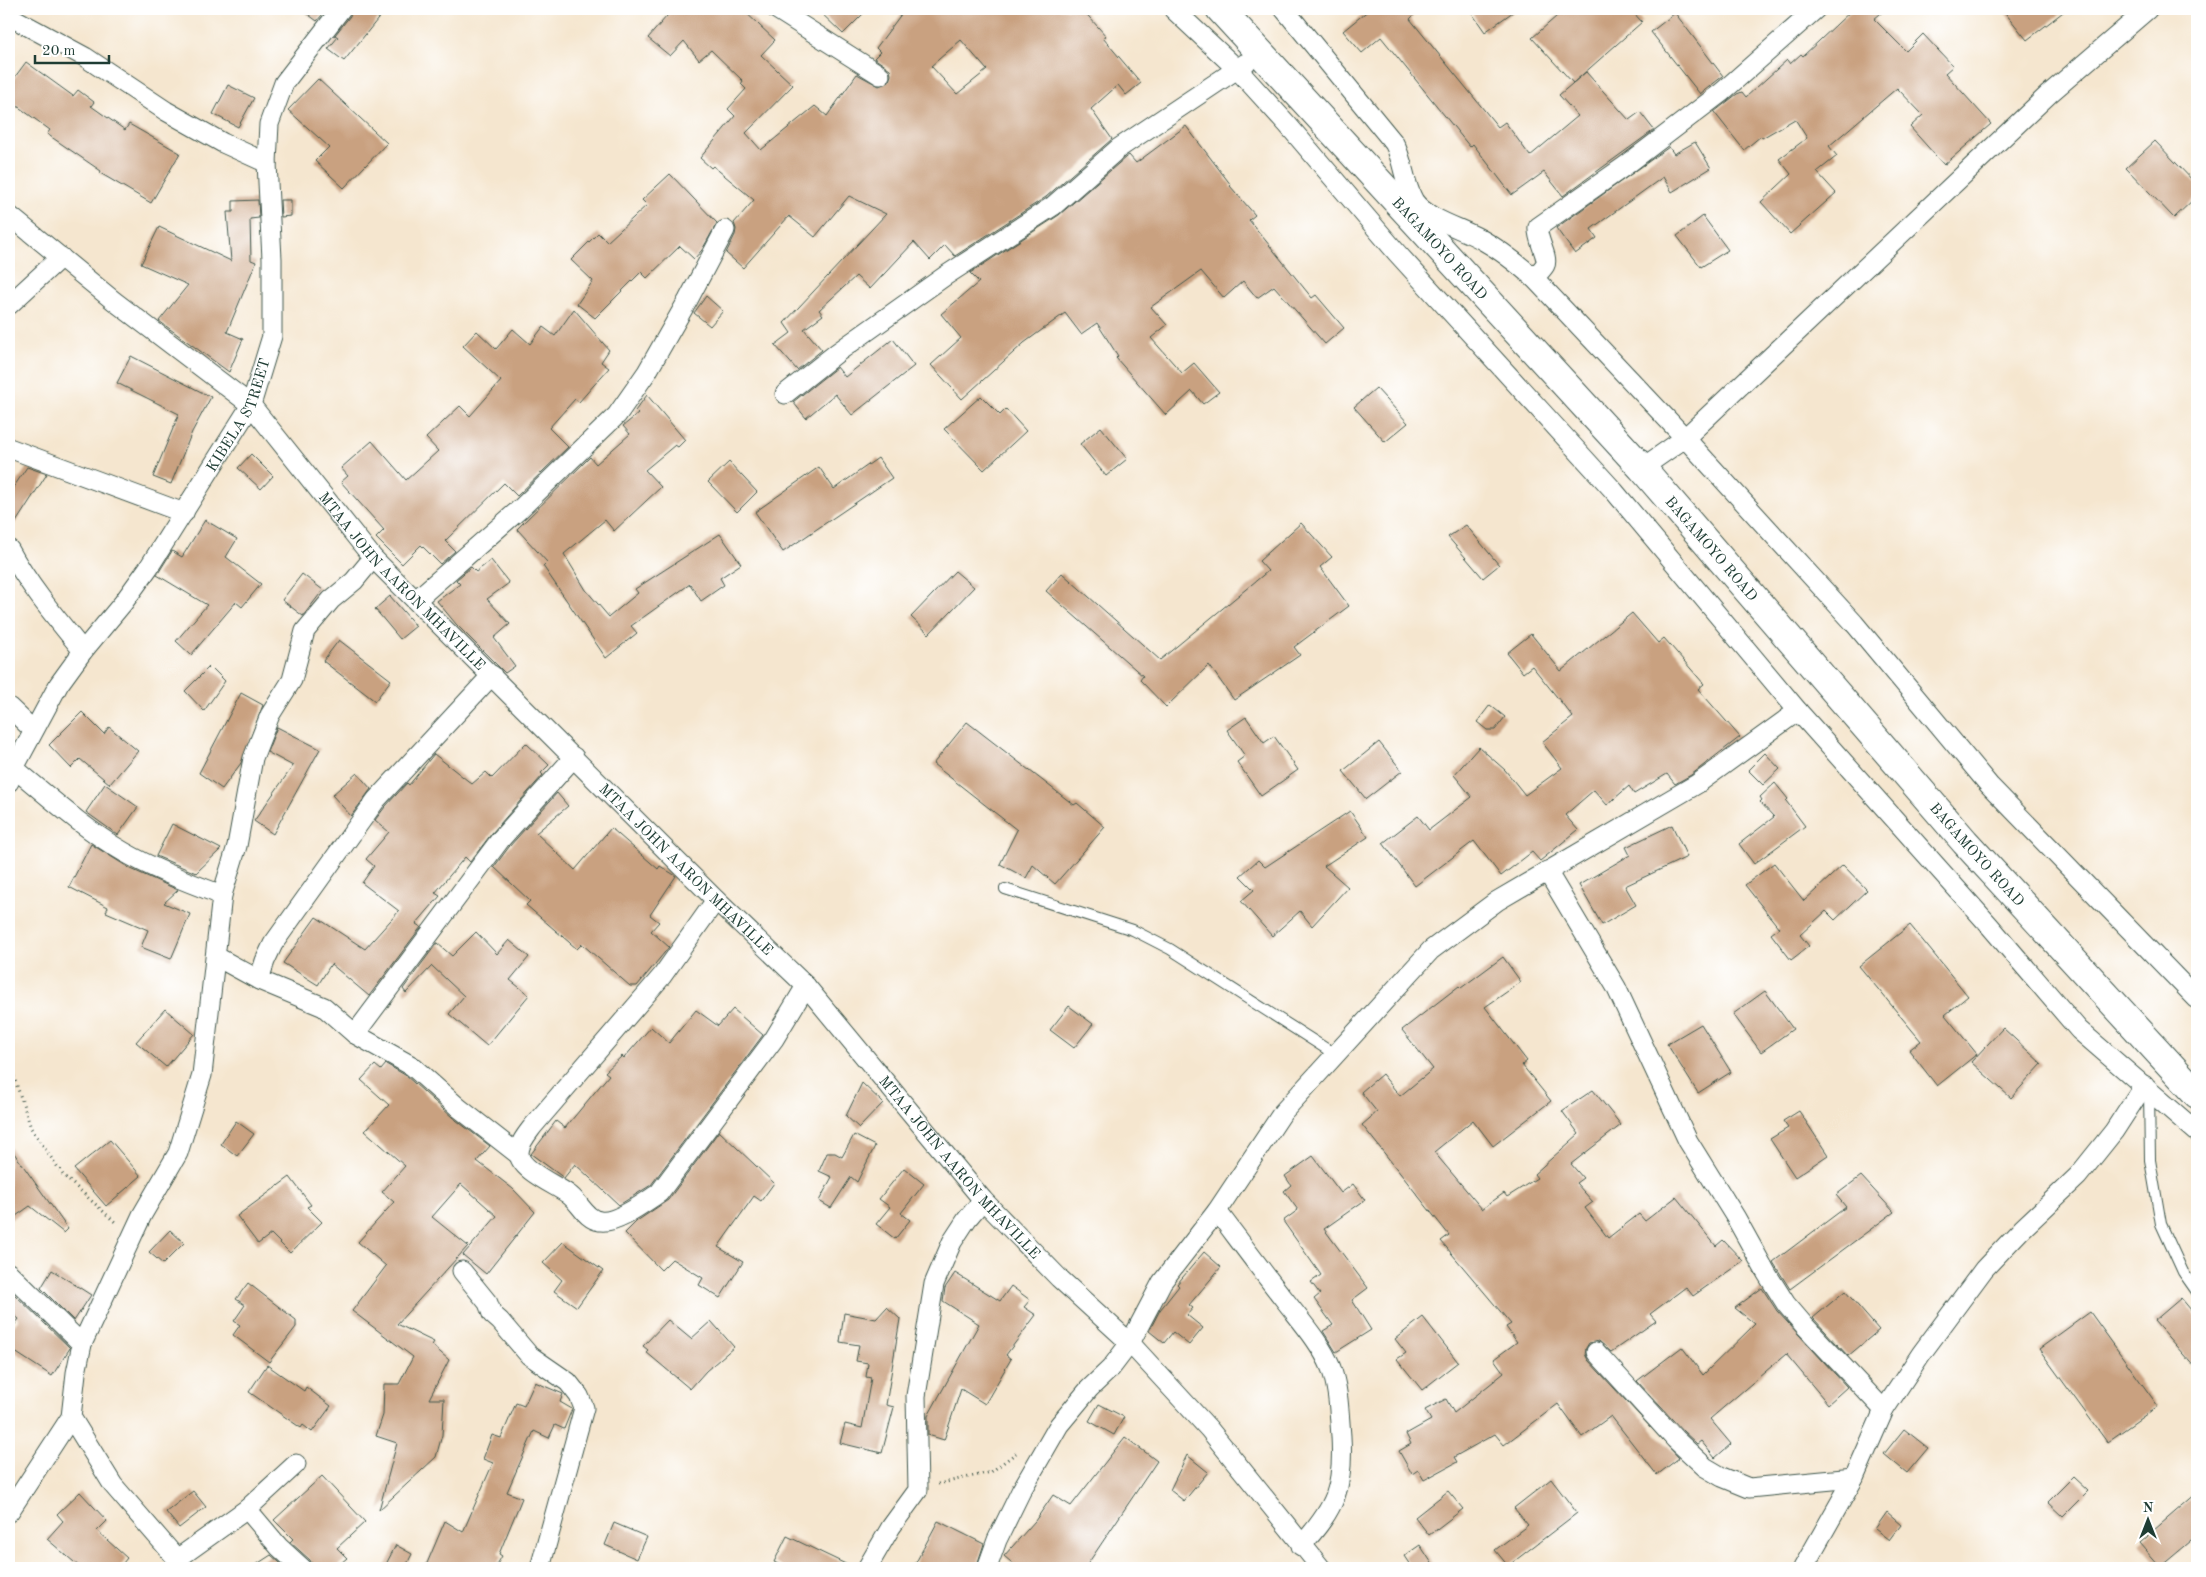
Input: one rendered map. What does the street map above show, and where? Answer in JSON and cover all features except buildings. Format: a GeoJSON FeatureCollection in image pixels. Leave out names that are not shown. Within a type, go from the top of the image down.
{"type":"FeatureCollection","features":[{"type":"Feature","properties":{"kind":"highway","name":"BAGAMOYO ROAD"},"geometry":{"type":"LineString","coordinates":[[1220,9],[1260,54],[1409,206],[1642,468],[1965,842],[2197,1094]]}},
{"type":"Feature","properties":{"kind":"street","name":"KIBELA STREET"},"geometry":{"type":"LineString","coordinates":[[11,775],[59,684],[83,651],[123,603],[184,512],[251,405],[272,336],[272,259],[267,163],[269,124],[284,83],[341,9]]}},
{"type":"Feature","properties":{"kind":"street"},"geometry":{"type":"LineString","coordinates":[[776,9],[880,74]]}},
{"type":"Feature","properties":{"kind":"street"},"geometry":{"type":"LineString","coordinates":[[1173,9],[1237,69],[1287,124],[1397,253],[1614,492],[1798,711],[1989,925],[2079,1030],[2197,1132]]}},
{"type":"Feature","properties":{"kind":"street"},"geometry":{"type":"LineString","coordinates":[[1284,9],[1394,142],[1401,156],[1409,190],[1409,206],[1426,212],[1484,240],[1534,278],[1685,438],[1854,623],[1989,785],[2197,999]]}},
{"type":"Feature","properties":{"kind":"street"},"geometry":{"type":"LineString","coordinates":[[1534,278],[1545,265],[1546,260],[1537,234],[1538,227],[1624,166],[1722,92],[1816,9]]}},
{"type":"Feature","properties":{"kind":"street"},"geometry":{"type":"LineString","coordinates":[[1642,468],[1685,438],[2049,94],[2148,9]]}},
{"type":"Feature","properties":{"kind":"street"},"geometry":{"type":"LineString","coordinates":[[9,16],[85,57],[166,111],[267,163]]}},
{"type":"Feature","properties":{"kind":"street"},"geometry":{"type":"LineString","coordinates":[[785,394],[838,352],[945,276],[1053,206],[1119,148],[1260,54]]}},
{"type":"Feature","properties":{"kind":"street","name":"MTAA JOHN AARON MHAVILLE"},"geometry":{"type":"LineString","coordinates":[[9,215],[114,301],[251,405],[373,558],[716,900],[806,986],[983,1200],[1059,1278],[1130,1343],[1209,1429],[1280,1516],[1301,1546],[1321,1568]]}},
{"type":"Feature","properties":{"kind":"street"},"geometry":{"type":"LineString","coordinates":[[416,600],[520,509],[617,414],[647,372],[725,230]]}},
{"type":"Feature","properties":{"kind":"street"},"geometry":{"type":"LineString","coordinates":[[9,305],[61,257]]}},
{"type":"Feature","properties":{"kind":"street"},"geometry":{"type":"LineString","coordinates":[[9,448],[184,512]]}},
{"type":"Feature","properties":{"kind":"street"},"geometry":{"type":"LineString","coordinates":[[9,549],[19,568],[83,651]]}},
{"type":"Feature","properties":{"kind":"street"},"geometry":{"type":"LineString","coordinates":[[9,1512],[72,1417],[76,1373],[82,1344],[132,1236],[178,1153],[202,1075],[217,957],[222,896],[237,846],[253,758],[270,715],[292,680],[306,631],[331,600],[354,581],[373,558]]}},
{"type":"Feature","properties":{"kind":"street"},"geometry":{"type":"LineString","coordinates":[[259,980],[273,944],[376,800],[492,675]]}},
{"type":"Feature","properties":{"kind":"street"},"geometry":{"type":"LineString","coordinates":[[9,707],[34,730]]}},
{"type":"Feature","properties":{"kind":"street"},"geometry":{"type":"LineString","coordinates":[[987,1568],[997,1540],[1021,1490],[1059,1425],[1130,1343],[1162,1282],[1217,1211],[1283,1112],[1431,950],[1498,901],[1697,784],[1798,711]]}},
{"type":"Feature","properties":{"kind":"street"},"geometry":{"type":"LineString","coordinates":[[355,1034],[500,840],[574,757]]}},
{"type":"Feature","properties":{"kind":"street"},"geometry":{"type":"LineString","coordinates":[[11,775],[124,852],[222,896]]}},
{"type":"Feature","properties":{"kind":"street"},"geometry":{"type":"LineString","coordinates":[[1547,871],[1616,987],[1688,1141],[1736,1218],[1767,1274],[1804,1325],[1884,1410]]}},
{"type":"Feature","properties":{"kind":"street"},"geometry":{"type":"LineString","coordinates":[[519,1154],[521,1143],[533,1126],[662,976],[716,900]]}},
{"type":"Feature","properties":{"kind":"street"},"geometry":{"type":"LineString","coordinates":[[217,957],[259,980],[324,1007],[355,1034],[412,1066],[459,1108],[519,1154],[525,1167],[568,1194],[590,1218],[600,1221],[607,1221],[634,1210],[659,1193],[774,1039],[806,986]]}},
{"type":"Feature","properties":{"kind":"street"},"geometry":{"type":"LineString","coordinates":[[1803,1568],[1854,1478],[1884,1410],[1921,1354],[1984,1269],[2022,1229],[2078,1176],[2146,1087]]}},
{"type":"Feature","properties":{"kind":"street"},"geometry":{"type":"LineString","coordinates":[[867,1568],[891,1527],[918,1490],[916,1396],[934,1284],[952,1242],[967,1219],[983,1200]]}},
{"type":"Feature","properties":{"kind":"street"},"geometry":{"type":"LineString","coordinates":[[1217,1211],[1309,1332],[1330,1367],[1338,1396],[1342,1458],[1341,1479],[1334,1502],[1321,1523],[1301,1546]]}},
{"type":"Feature","properties":{"kind":"street"},"geometry":{"type":"LineString","coordinates":[[462,1271],[488,1303],[492,1314],[500,1320],[529,1355],[568,1382],[580,1396],[584,1408],[540,1568]]}},
{"type":"Feature","properties":{"kind":"street"},"geometry":{"type":"LineString","coordinates":[[9,1273],[82,1344]]}},
{"type":"Feature","properties":{"kind":"street"},"geometry":{"type":"LineString","coordinates":[[1596,1352],[1675,1439],[1705,1468],[1722,1477],[1749,1488],[1854,1478]]}},
{"type":"Feature","properties":{"kind":"street"},"geometry":{"type":"LineString","coordinates":[[72,1417],[113,1485],[178,1564],[247,1509],[296,1464]]}},
{"type":"Feature","properties":{"kind":"street"},"geometry":{"type":"LineString","coordinates":[[247,1509],[279,1547],[302,1568]]}},
{"type":"Feature","properties":{"kind":"lane"},"geometry":{"type":"LineString","coordinates":[[1005,889],[1133,930],[1170,949],[1336,1054]]}},
{"type":"Feature","properties":{"kind":"lane"},"geometry":{"type":"LineString","coordinates":[[2146,1087],[2150,1160],[2161,1224],[2183,1272],[2197,1292]]}},
{"type":"Feature","properties":{"kind":"path"},"geometry":{"type":"LineString","coordinates":[[9,1062],[31,1128],[63,1175],[95,1206],[132,1236]]}},
{"type":"Feature","properties":{"kind":"path"},"geometry":{"type":"LineString","coordinates":[[918,1490],[948,1480],[978,1476],[991,1472],[1019,1451]]}}]}
